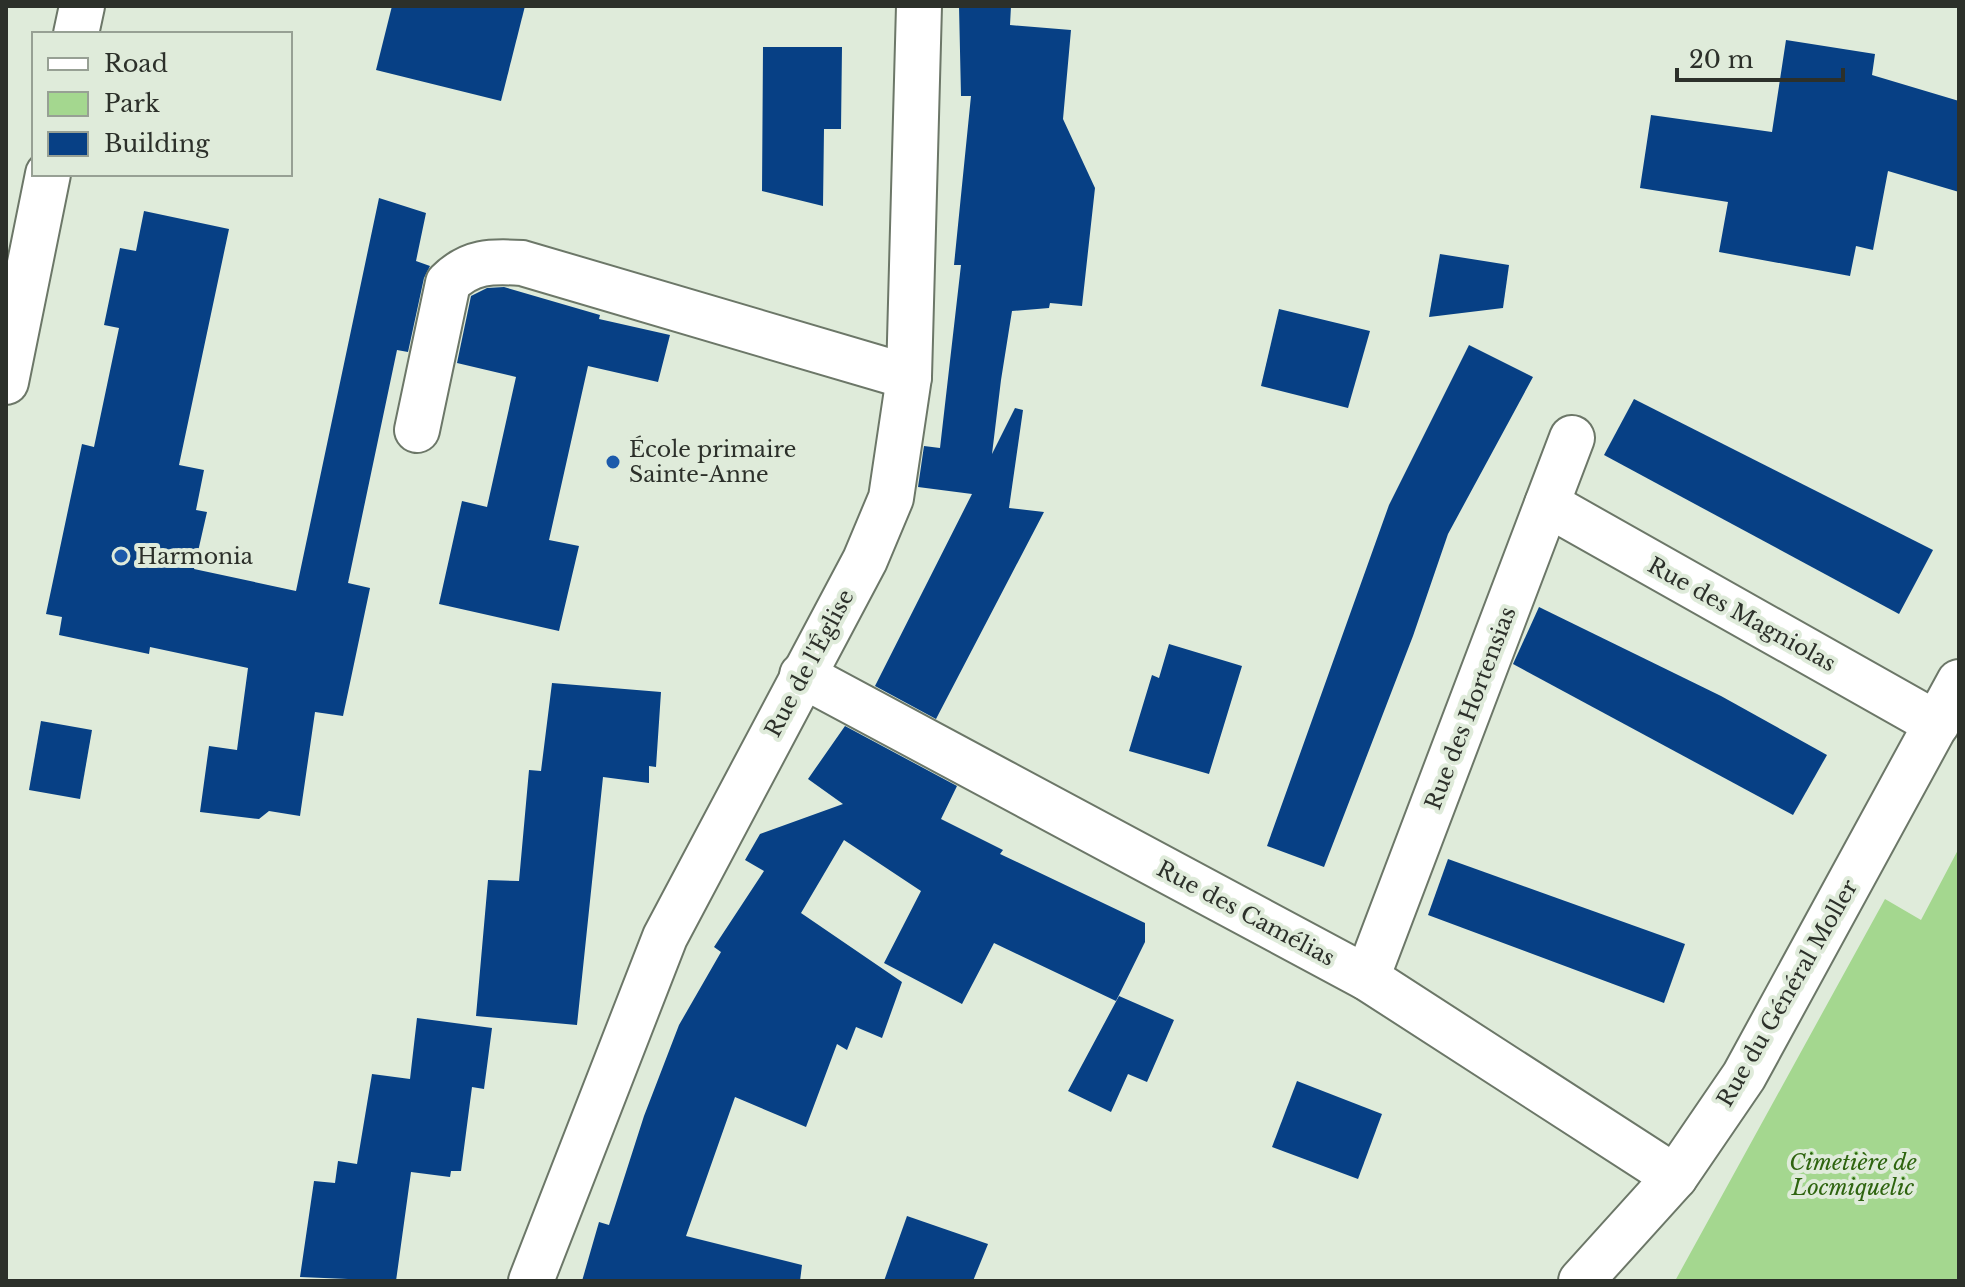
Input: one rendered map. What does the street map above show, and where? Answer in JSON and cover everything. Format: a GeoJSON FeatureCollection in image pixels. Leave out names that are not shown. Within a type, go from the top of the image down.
{"type":"FeatureCollection","features":[{"type":"Feature","properties":{"kind":"street"},"geometry":{"type":"LineString","coordinates":[[76,32],[82,6]]}},
{"type":"Feature","properties":{"kind":"street","name":"Rue de l'Église"},"geometry":{"type":"LineString","coordinates":[[531,1281],[665,937],[865,560],[891,498],[909,377],[919,6]]}},
{"type":"Feature","properties":{"kind":"street"},"geometry":{"type":"LineString","coordinates":[[6,382],[48,176]]}},
{"type":"Feature","properties":{"kind":"street"},"geometry":{"type":"LineString","coordinates":[[417,430],[448,283],[462,269],[479,263],[522,263],[909,377]]}},
{"type":"Feature","properties":{"kind":"street","name":"Rue des Hortensias"},"geometry":{"type":"LineString","coordinates":[[1367,978],[1572,438]]}},
{"type":"Feature","properties":{"kind":"street","name":"Rue des Magniolas"},"geometry":{"type":"LineString","coordinates":[[1547,504],[1937,724]]}},
{"type":"Feature","properties":{"kind":"street","name":"Rue des Camélias"},"geometry":{"type":"LineString","coordinates":[[802,675],[1367,978],[1675,1177]]}},
{"type":"Feature","properties":{"kind":"street","name":"Rue du Général Moller"},"geometry":{"type":"LineString","coordinates":[[1581,1281],[1675,1177],[1744,1076],[1959,682]]}},
{"type":"Feature","properties":{"kind":"green space","name":"Cimetière de Locmiquelic"},"geometry":{"type":"Polygon","coordinates":[[[1959,848],[1959,1281],[1675,1281],[1885,899],[1921,920],[1959,848]]]}},
{"type":"Feature","properties":{"kind":"building"},"geometry":{"type":"Polygon","coordinates":[[[392,6],[525,6],[501,101],[376,70],[392,6]]]}},
{"type":"Feature","properties":{"kind":"building"},"geometry":{"type":"Polygon","coordinates":[[[959,6],[1011,6],[1010,25],[1071,30],[1063,119],[1095,188],[1082,306],[1050,303],[1049,308],[1012,311],[992,454],[1015,408],[1023,410],[1009,508],[1044,512],[936,719],[875,686],[972,494],[918,487],[924,446],[940,448],[961,265],[954,265],[971,96],[961,96],[959,6]]]}},
{"type":"Feature","properties":{"kind":"building"},"geometry":{"type":"Polygon","coordinates":[[[1786,40],[1875,54],[1872,75],[1959,101],[1959,192],[1888,171],[1873,250],[1856,246],[1850,276],[1719,252],[1728,202],[1640,188],[1651,115],[1772,132],[1786,40]]]}},
{"type":"Feature","properties":{"kind":"building"},"geometry":{"type":"Polygon","coordinates":[[[763,47],[842,47],[841,129],[824,129],[823,206],[762,191],[763,47]]]}},
{"type":"Feature","properties":{"kind":"building"},"geometry":{"type":"Polygon","coordinates":[[[379,198],[426,213],[416,261],[430,266],[424,278],[408,352],[397,350],[348,583],[370,588],[343,716],[315,712],[300,816],[269,811],[259,819],[200,812],[209,746],[237,750],[248,668],[150,647],[149,654],[59,635],[62,617],[46,614],[82,444],[94,447],[119,328],[104,325],[120,248],[136,251],[144,211],[229,229],[179,465],[204,470],[196,510],[207,512],[194,569],[296,591],[379,198]]]}},
{"type":"Feature","properties":{"kind":"building"},"geometry":{"type":"Polygon","coordinates":[[[1440,254],[1509,265],[1503,308],[1429,317],[1440,254]]]}},
{"type":"Feature","properties":{"kind":"building"},"geometry":{"type":"Polygon","coordinates":[[[504,287],[600,315],[599,319],[670,335],[658,382],[588,366],[549,540],[579,546],[559,631],[439,604],[462,501],[487,507],[516,377],[457,363],[471,296],[487,288],[504,287]]]}},
{"type":"Feature","properties":{"kind":"building"},"geometry":{"type":"Polygon","coordinates":[[[1279,309],[1370,331],[1348,408],[1261,386],[1279,309]]]}},
{"type":"Feature","properties":{"kind":"building"},"geometry":{"type":"Polygon","coordinates":[[[1469,345],[1533,377],[1448,534],[1413,636],[1324,867],[1267,846],[1389,505],[1469,345]]]}},
{"type":"Feature","properties":{"kind":"building"},"geometry":{"type":"Polygon","coordinates":[[[1634,399],[1933,550],[1899,614],[1604,455],[1634,399]]]}},
{"type":"Feature","properties":{"kind":"building"},"geometry":{"type":"Polygon","coordinates":[[[1539,607],[1721,696],[1827,755],[1793,815],[1513,664],[1539,607]]]}},
{"type":"Feature","properties":{"kind":"building"},"geometry":{"type":"Polygon","coordinates":[[[1169,644],[1242,666],[1209,774],[1129,751],[1152,675],[1159,678],[1169,644]]]}},
{"type":"Feature","properties":{"kind":"building"},"geometry":{"type":"Polygon","coordinates":[[[552,683],[661,692],[656,767],[649,766],[649,783],[603,777],[577,1025],[476,1016],[488,880],[519,881],[529,770],[541,771],[552,683]]]}},
{"type":"Feature","properties":{"kind":"building"},"geometry":{"type":"Polygon","coordinates":[[[41,721],[92,730],[80,799],[29,790],[41,721]]]}},
{"type":"Feature","properties":{"kind":"building"},"geometry":{"type":"Polygon","coordinates":[[[845,726],[957,786],[941,819],[1003,850],[1000,854],[1145,923],[1145,942],[1116,1001],[994,943],[962,1004],[884,963],[921,891],[844,840],[801,913],[902,982],[882,1038],[856,1027],[847,1050],[837,1044],[806,1127],[735,1097],[686,1236],[802,1265],[800,1281],[582,1281],[599,1222],[609,1225],[644,1116],[679,1025],[721,952],[714,947],[764,871],[745,860],[760,834],[843,804],[808,779],[845,726]]]}},
{"type":"Feature","properties":{"kind":"building"},"geometry":{"type":"Polygon","coordinates":[[[1448,859],[1685,944],[1664,1003],[1428,915],[1448,859]]]}},
{"type":"Feature","properties":{"kind":"building"},"geometry":{"type":"Polygon","coordinates":[[[1119,996],[1174,1020],[1147,1082],[1128,1074],[1111,1112],[1068,1091],[1119,996]]]}},
{"type":"Feature","properties":{"kind":"building"},"geometry":{"type":"Polygon","coordinates":[[[417,1018],[492,1028],[484,1089],[472,1087],[461,1171],[451,1171],[450,1177],[411,1172],[396,1281],[300,1277],[314,1181],[335,1183],[338,1161],[357,1164],[372,1074],[410,1079],[417,1018]]]}},
{"type":"Feature","properties":{"kind":"building"},"geometry":{"type":"Polygon","coordinates":[[[1297,1081],[1382,1114],[1358,1179],[1272,1147],[1297,1081]]]}},
{"type":"Feature","properties":{"kind":"building"},"geometry":{"type":"Polygon","coordinates":[[[907,1216],[988,1244],[973,1281],[884,1281],[907,1216]]]}},
{"type":"Feature","properties":{"kind":"place","name":"École primaire Sainte-Anne"},"geometry":{"type":"Point","coordinates":[613,462]}},
{"type":"Feature","properties":{"kind":"place","name":"Harmonia"},"geometry":{"type":"Point","coordinates":[121,556]}}]}
